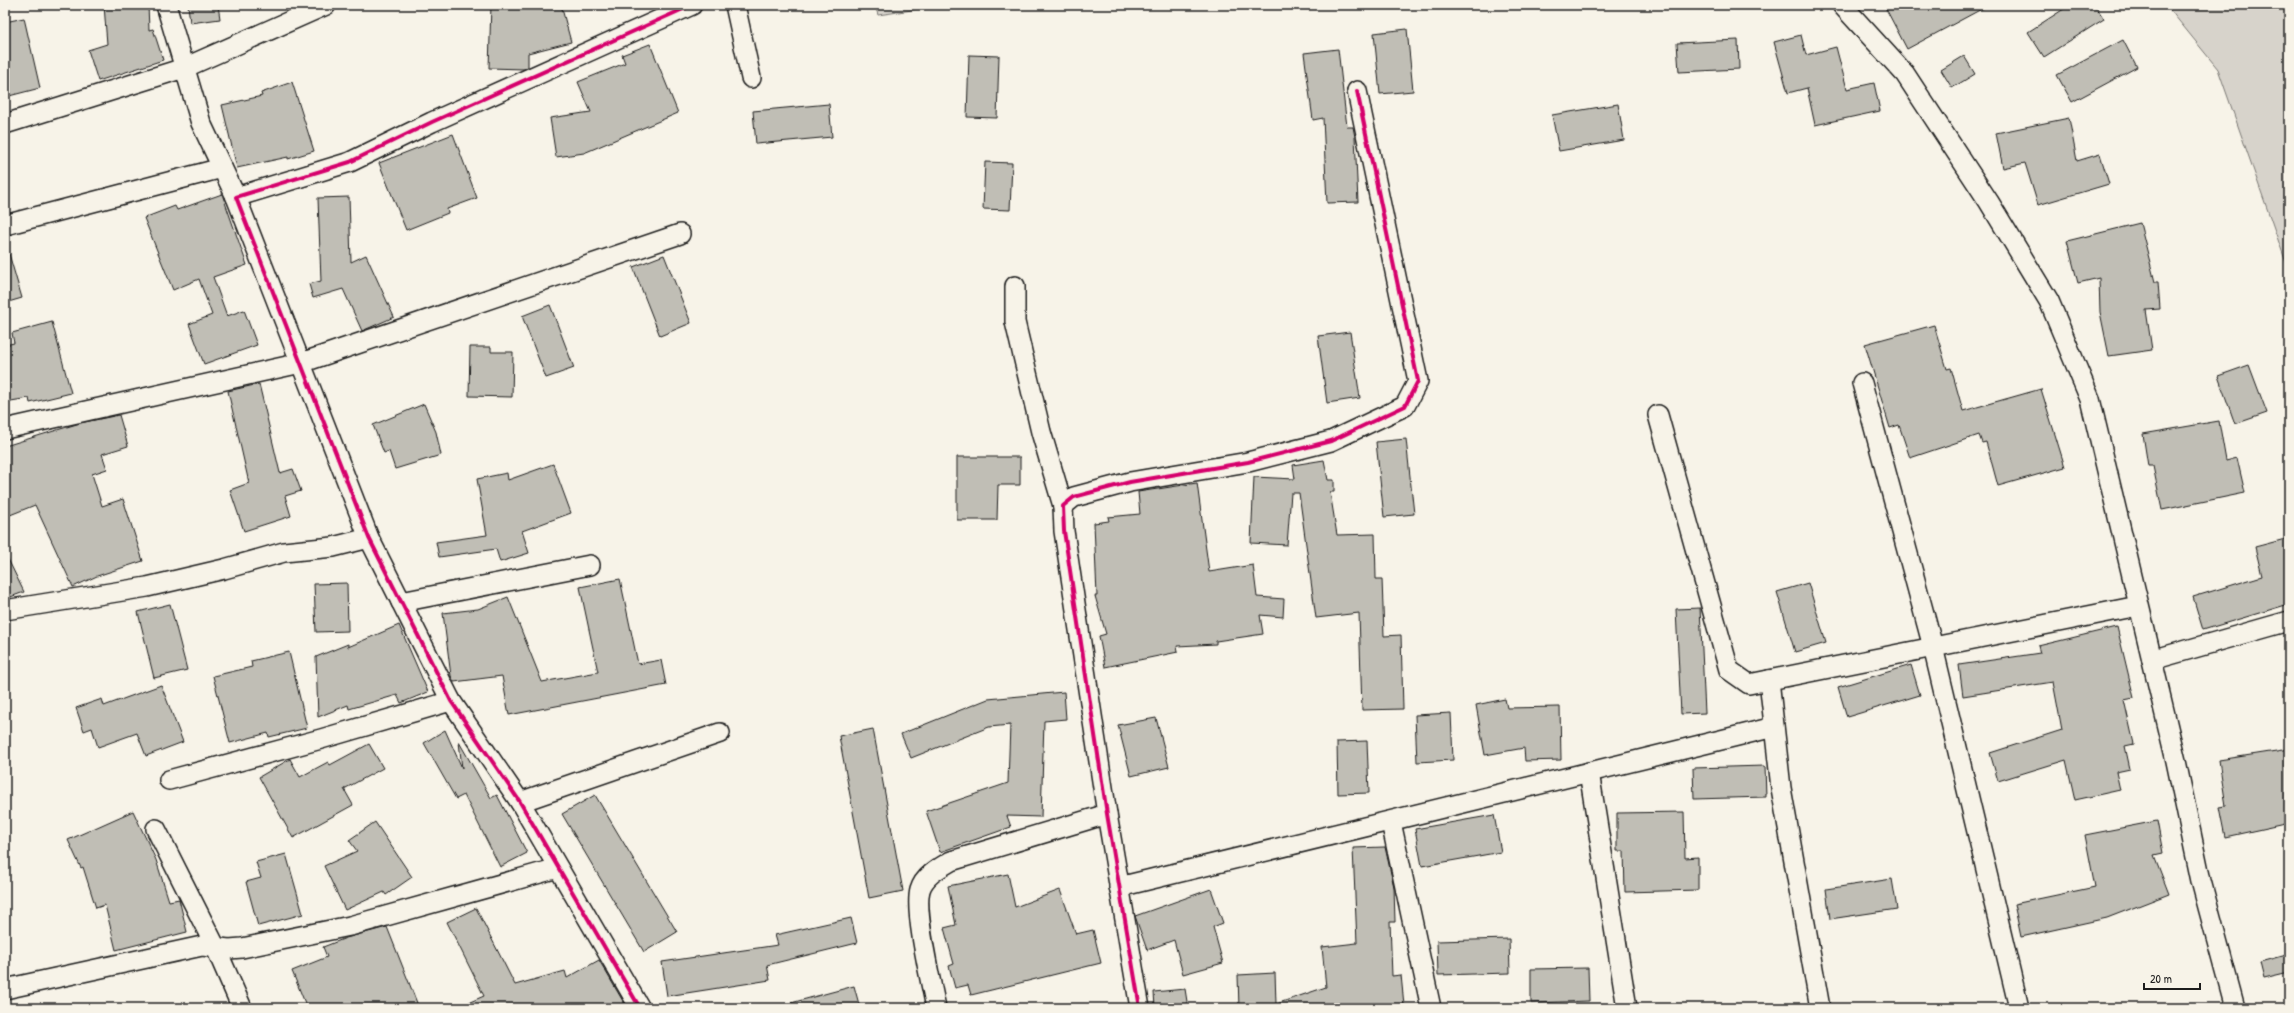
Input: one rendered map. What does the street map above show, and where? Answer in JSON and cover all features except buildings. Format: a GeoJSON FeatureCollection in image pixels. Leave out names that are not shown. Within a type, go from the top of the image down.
{"type":"FeatureCollection","features":[{"type":"Feature","properties":{"kind":"street"},"geometry":{"type":"LineString","coordinates":[[166,5],[201,123],[236,197],[369,538],[451,701],[520,802],[640,1008]]}},
{"type":"Feature","properties":{"kind":"street"},"geometry":{"type":"LineString","coordinates":[[5,124],[184,68],[326,5]]}},
{"type":"Feature","properties":{"kind":"street"},"geometry":{"type":"LineString","coordinates":[[236,197],[350,162],[432,122],[692,5]]}},
{"type":"Feature","properties":{"kind":"street"},"geometry":{"type":"LineString","coordinates":[[735,5],[751,78]]}},
{"type":"Feature","properties":{"kind":"street"},"geometry":{"type":"LineString","coordinates":[[1842,5],[1905,74],[1989,202],[2049,301],[2090,399],[2176,761],[2201,881],[2235,1008]]}},
{"type":"Feature","properties":{"kind":"street"},"geometry":{"type":"LineString","coordinates":[[1063,506],[1074,497],[1130,482],[1248,462],[1331,441],[1405,406],[1418,381],[1357,91]]}},
{"type":"Feature","properties":{"kind":"street"},"geometry":{"type":"LineString","coordinates":[[5,225],[222,168]]}},
{"type":"Feature","properties":{"kind":"street"},"geometry":{"type":"LineString","coordinates":[[5,429],[301,363],[680,234]]}},
{"type":"Feature","properties":{"kind":"street"},"geometry":{"type":"LineString","coordinates":[[1015,286],[1015,322],[1041,432],[1063,506],[1064,531],[1107,814],[1140,1008]]}},
{"type":"Feature","properties":{"kind":"street"},"geometry":{"type":"LineString","coordinates":[[1862,383],[1933,647],[2019,1008]]}},
{"type":"Feature","properties":{"kind":"street"},"geometry":{"type":"LineString","coordinates":[[1658,415],[1728,670],[1749,684],[2138,606]]}},
{"type":"Feature","properties":{"kind":"street"},"geometry":{"type":"LineString","coordinates":[[5,610],[147,587],[224,569],[284,552],[333,547],[369,538]]}},
{"type":"Feature","properties":{"kind":"street"},"geometry":{"type":"LineString","coordinates":[[402,602],[590,565]]}},
{"type":"Feature","properties":{"kind":"street"},"geometry":{"type":"LineString","coordinates":[[2152,660],[2289,621]]}},
{"type":"Feature","properties":{"kind":"street"},"geometry":{"type":"LineString","coordinates":[[1769,680],[1781,788],[1820,1008]]}},
{"type":"Feature","properties":{"kind":"street"},"geometry":{"type":"LineString","coordinates":[[169,780],[321,739],[451,701]]}},
{"type":"Feature","properties":{"kind":"street"},"geometry":{"type":"LineString","coordinates":[[1119,887],[1391,822],[1774,727]]}},
{"type":"Feature","properties":{"kind":"street"},"geometry":{"type":"LineString","coordinates":[[520,802],[720,733]]}},
{"type":"Feature","properties":{"kind":"street"},"geometry":{"type":"LineString","coordinates":[[1589,772],[1627,1008]]}},
{"type":"Feature","properties":{"kind":"street"},"geometry":{"type":"LineString","coordinates":[[936,1008],[919,912],[920,889],[930,874],[951,861],[1107,814]]}},
{"type":"Feature","properties":{"kind":"street"},"geometry":{"type":"LineString","coordinates":[[1391,822],[1430,1008]]}},
{"type":"Feature","properties":{"kind":"street"},"geometry":{"type":"LineString","coordinates":[[156,829],[215,946],[242,1008]]}},
{"type":"Feature","properties":{"kind":"street"},"geometry":{"type":"LineString","coordinates":[[5,989],[202,946],[215,946],[229,949],[242,948],[350,926],[558,868]]}},
{"type":"Feature","properties":{"kind":"shaded area"},"geometry":{"type":"Polygon","coordinates":[[[875,5],[946,5],[878,15],[875,5]]]}},
{"type":"Feature","properties":{"kind":"shaded area"},"geometry":{"type":"Polygon","coordinates":[[[2166,5],[2289,5],[2289,271],[2218,69],[2166,5]]]}},
{"type":"Feature","properties":{"kind":"cycle path"},"geometry":{"type":"LineString","coordinates":[[640,1008],[520,802],[451,701],[369,538],[236,197],[350,162],[432,122],[692,5]]}},
{"type":"Feature","properties":{"kind":"cycle path"},"geometry":{"type":"LineString","coordinates":[[1140,1008],[1107,814],[1064,531],[1063,506],[1074,497],[1130,482],[1248,462],[1331,441],[1405,406],[1418,381],[1357,91]]}}]}
